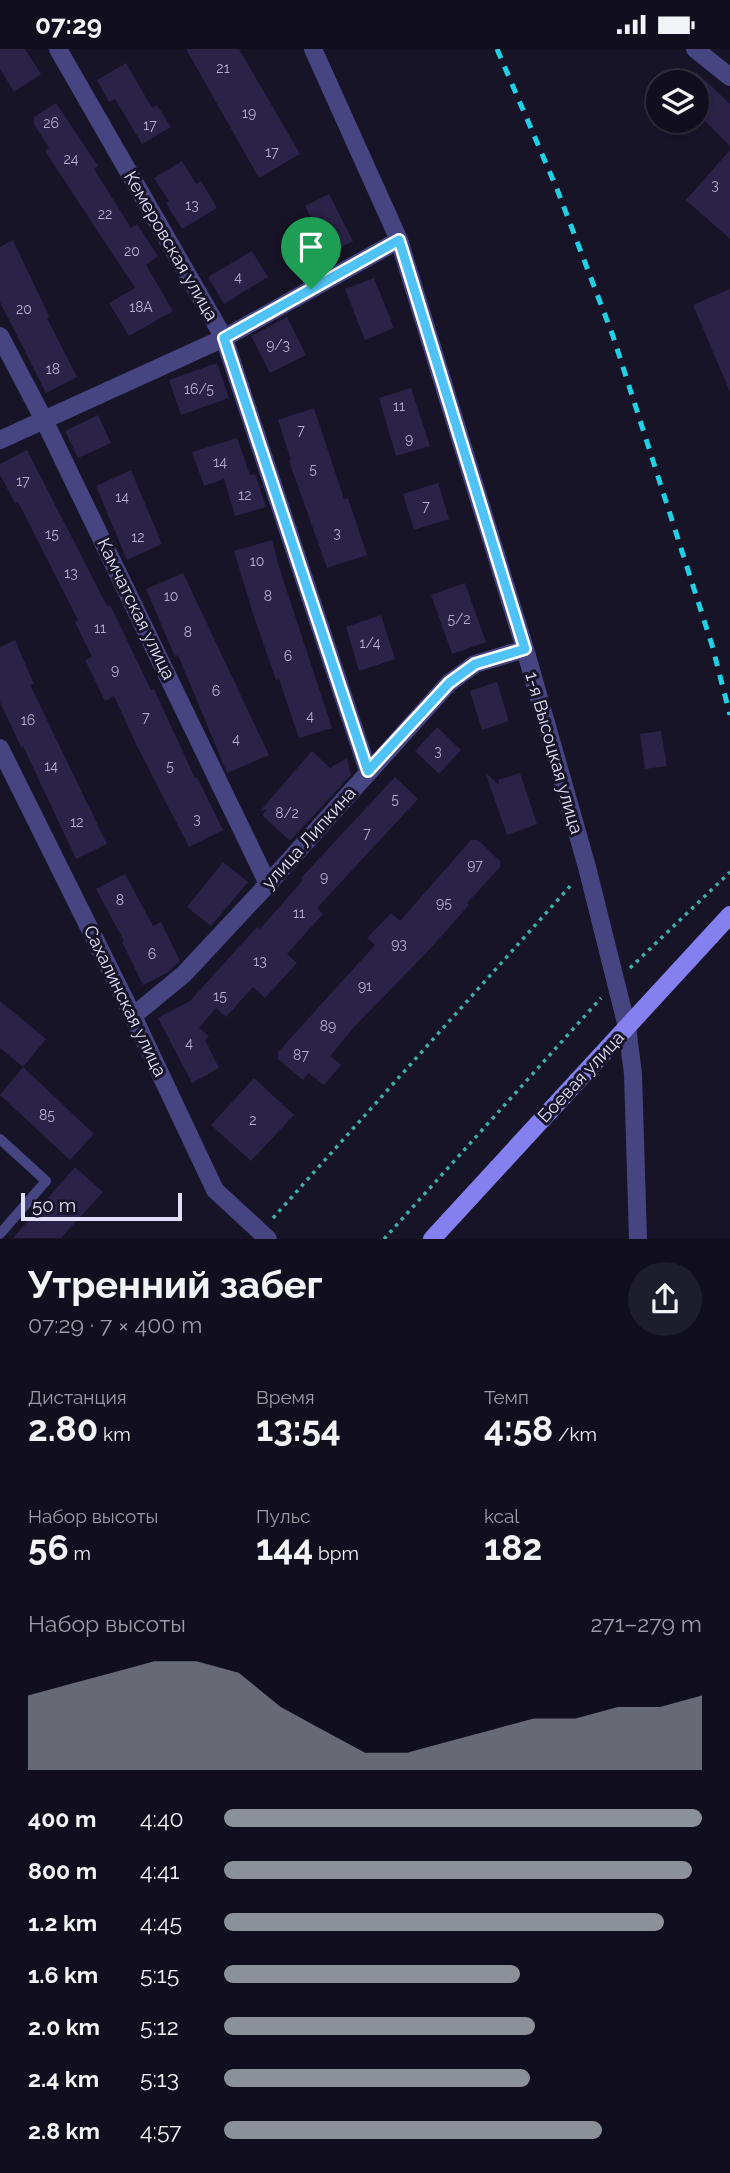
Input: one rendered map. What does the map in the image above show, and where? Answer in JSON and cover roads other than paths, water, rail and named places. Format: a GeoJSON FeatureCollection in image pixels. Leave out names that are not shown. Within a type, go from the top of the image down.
{"type":"FeatureCollection","features":[{"type":"Feature","properties":{"kind":"main road","name":"Боевая улица"},"geometry":{"type":"LineString","coordinates":[[432,1238],[730,915]]}},
{"type":"Feature","properties":{"kind":"street","name":"Кемеровская улица"},"geometry":{"type":"LineString","coordinates":[[58,49],[224,338],[368,771]]}},
{"type":"Feature","properties":{"kind":"street","name":"1-я Высоцкая улица"},"geometry":{"type":"LineString","coordinates":[[313,49],[399,240],[525,649],[587,867],[626,1027],[633,1074],[638,1238]]}},
{"type":"Feature","properties":{"kind":"street"},"geometry":{"type":"LineString","coordinates":[[695,49],[730,77]]}},
{"type":"Feature","properties":{"kind":"street"},"geometry":{"type":"LineString","coordinates":[[0,440],[224,338],[399,240]]}},
{"type":"Feature","properties":{"kind":"street","name":"Камчатская улица"},"geometry":{"type":"LineString","coordinates":[[0,336],[44,420],[268,884]]}},
{"type":"Feature","properties":{"kind":"street","name":"улица Липкина"},"geometry":{"type":"LineString","coordinates":[[133,1016],[184,974],[449,683],[475,664],[525,649]]}},
{"type":"Feature","properties":{"kind":"street","name":"Сахалинская улица"},"geometry":{"type":"LineString","coordinates":[[0,748],[133,1016],[215,1190],[264,1235]]}},
{"type":"Feature","properties":{"kind":"lane"},"geometry":{"type":"LineString","coordinates":[[0,1139],[46,1181],[0,1234]]}},
{"type":"Feature","properties":{"kind":"railway"},"geometry":{"type":"LineString","coordinates":[[497,49],[557,189],[613,336],[712,645],[730,715]]}}]}
